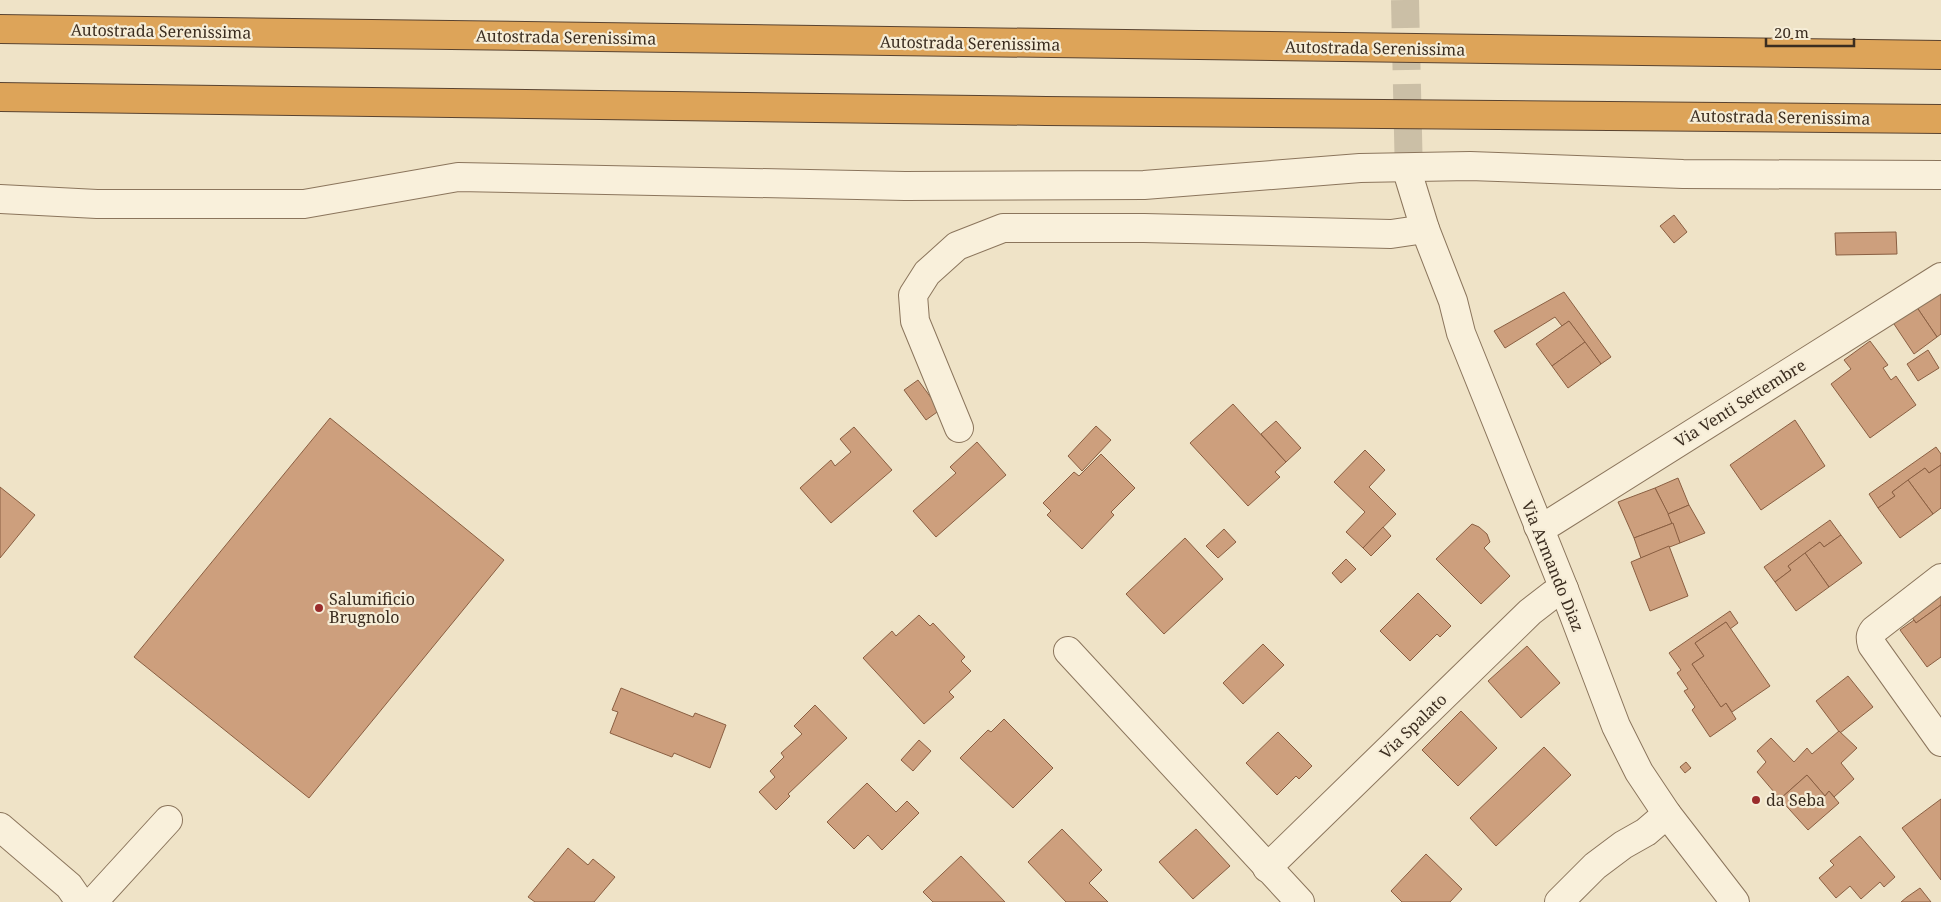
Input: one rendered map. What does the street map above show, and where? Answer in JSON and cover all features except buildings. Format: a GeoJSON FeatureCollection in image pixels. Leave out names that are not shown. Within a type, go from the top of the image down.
{"type":"FeatureCollection","features":[{"type":"Feature","properties":{"kind":"highway","name":"Autostrada Serenissima"},"geometry":{"type":"LineString","coordinates":[[0,29],[1941,55]]}},
{"type":"Feature","properties":{"kind":"highway","name":"Autostrada Serenissima"},"geometry":{"type":"LineString","coordinates":[[0,97],[1056,111],[1941,119]]}},
{"type":"Feature","properties":{"kind":"street"},"geometry":{"type":"LineString","coordinates":[[0,199],[97,204],[304,204],[458,177],[959,186],[1144,185],[1360,168],[1470,166],[1683,174],[1941,175]]}},
{"type":"Feature","properties":{"kind":"street","name":"Via Armando Diaz"},"geometry":{"type":"LineString","coordinates":[[1409,177],[1425,229],[1453,301],[1461,332],[1564,589],[1616,726],[1639,772],[1667,814],[1735,902]]}},
{"type":"Feature","properties":{"kind":"street"},"geometry":{"type":"LineString","coordinates":[[959,428],[915,321],[913,295],[927,273],[957,246],[1003,228],[1144,228],[1391,234],[1425,229]]}},
{"type":"Feature","properties":{"kind":"street","name":"Via Venti Settembre"},"geometry":{"type":"LineString","coordinates":[[1538,526],[1552,522],[1941,276]]}},
{"type":"Feature","properties":{"kind":"street"},"geometry":{"type":"LineString","coordinates":[[1937,729],[1872,644],[1871,634],[1941,578]]}},
{"type":"Feature","properties":{"kind":"street","name":"Via Spalato"},"geometry":{"type":"LineString","coordinates":[[1267,868],[1530,612],[1552,595],[1564,589]]}},
{"type":"Feature","properties":{"kind":"street"},"geometry":{"type":"LineString","coordinates":[[1068,651],[1300,902]]}},
{"type":"Feature","properties":{"kind":"street"},"geometry":{"type":"LineString","coordinates":[[1559,902],[1595,866],[1623,845],[1646,832],[1667,814]]}},
{"type":"Feature","properties":{"kind":"street"},"geometry":{"type":"LineString","coordinates":[[93,902],[168,820]]}},
{"type":"Feature","properties":{"kind":"street"},"geometry":{"type":"LineString","coordinates":[[0,827],[69,886],[80,902]]}},
{"type":"Feature","properties":{"kind":"tunnel"},"geometry":{"type":"LineString","coordinates":[[1405,0],[1409,177]]}},
{"type":"Feature","properties":{"kind":"place","name":"Salumificio Brugnolo"},"geometry":{"type":"Point","coordinates":[319,608]}},
{"type":"Feature","properties":{"kind":"place","name":"da Seba"},"geometry":{"type":"Point","coordinates":[1756,800]}}]}
